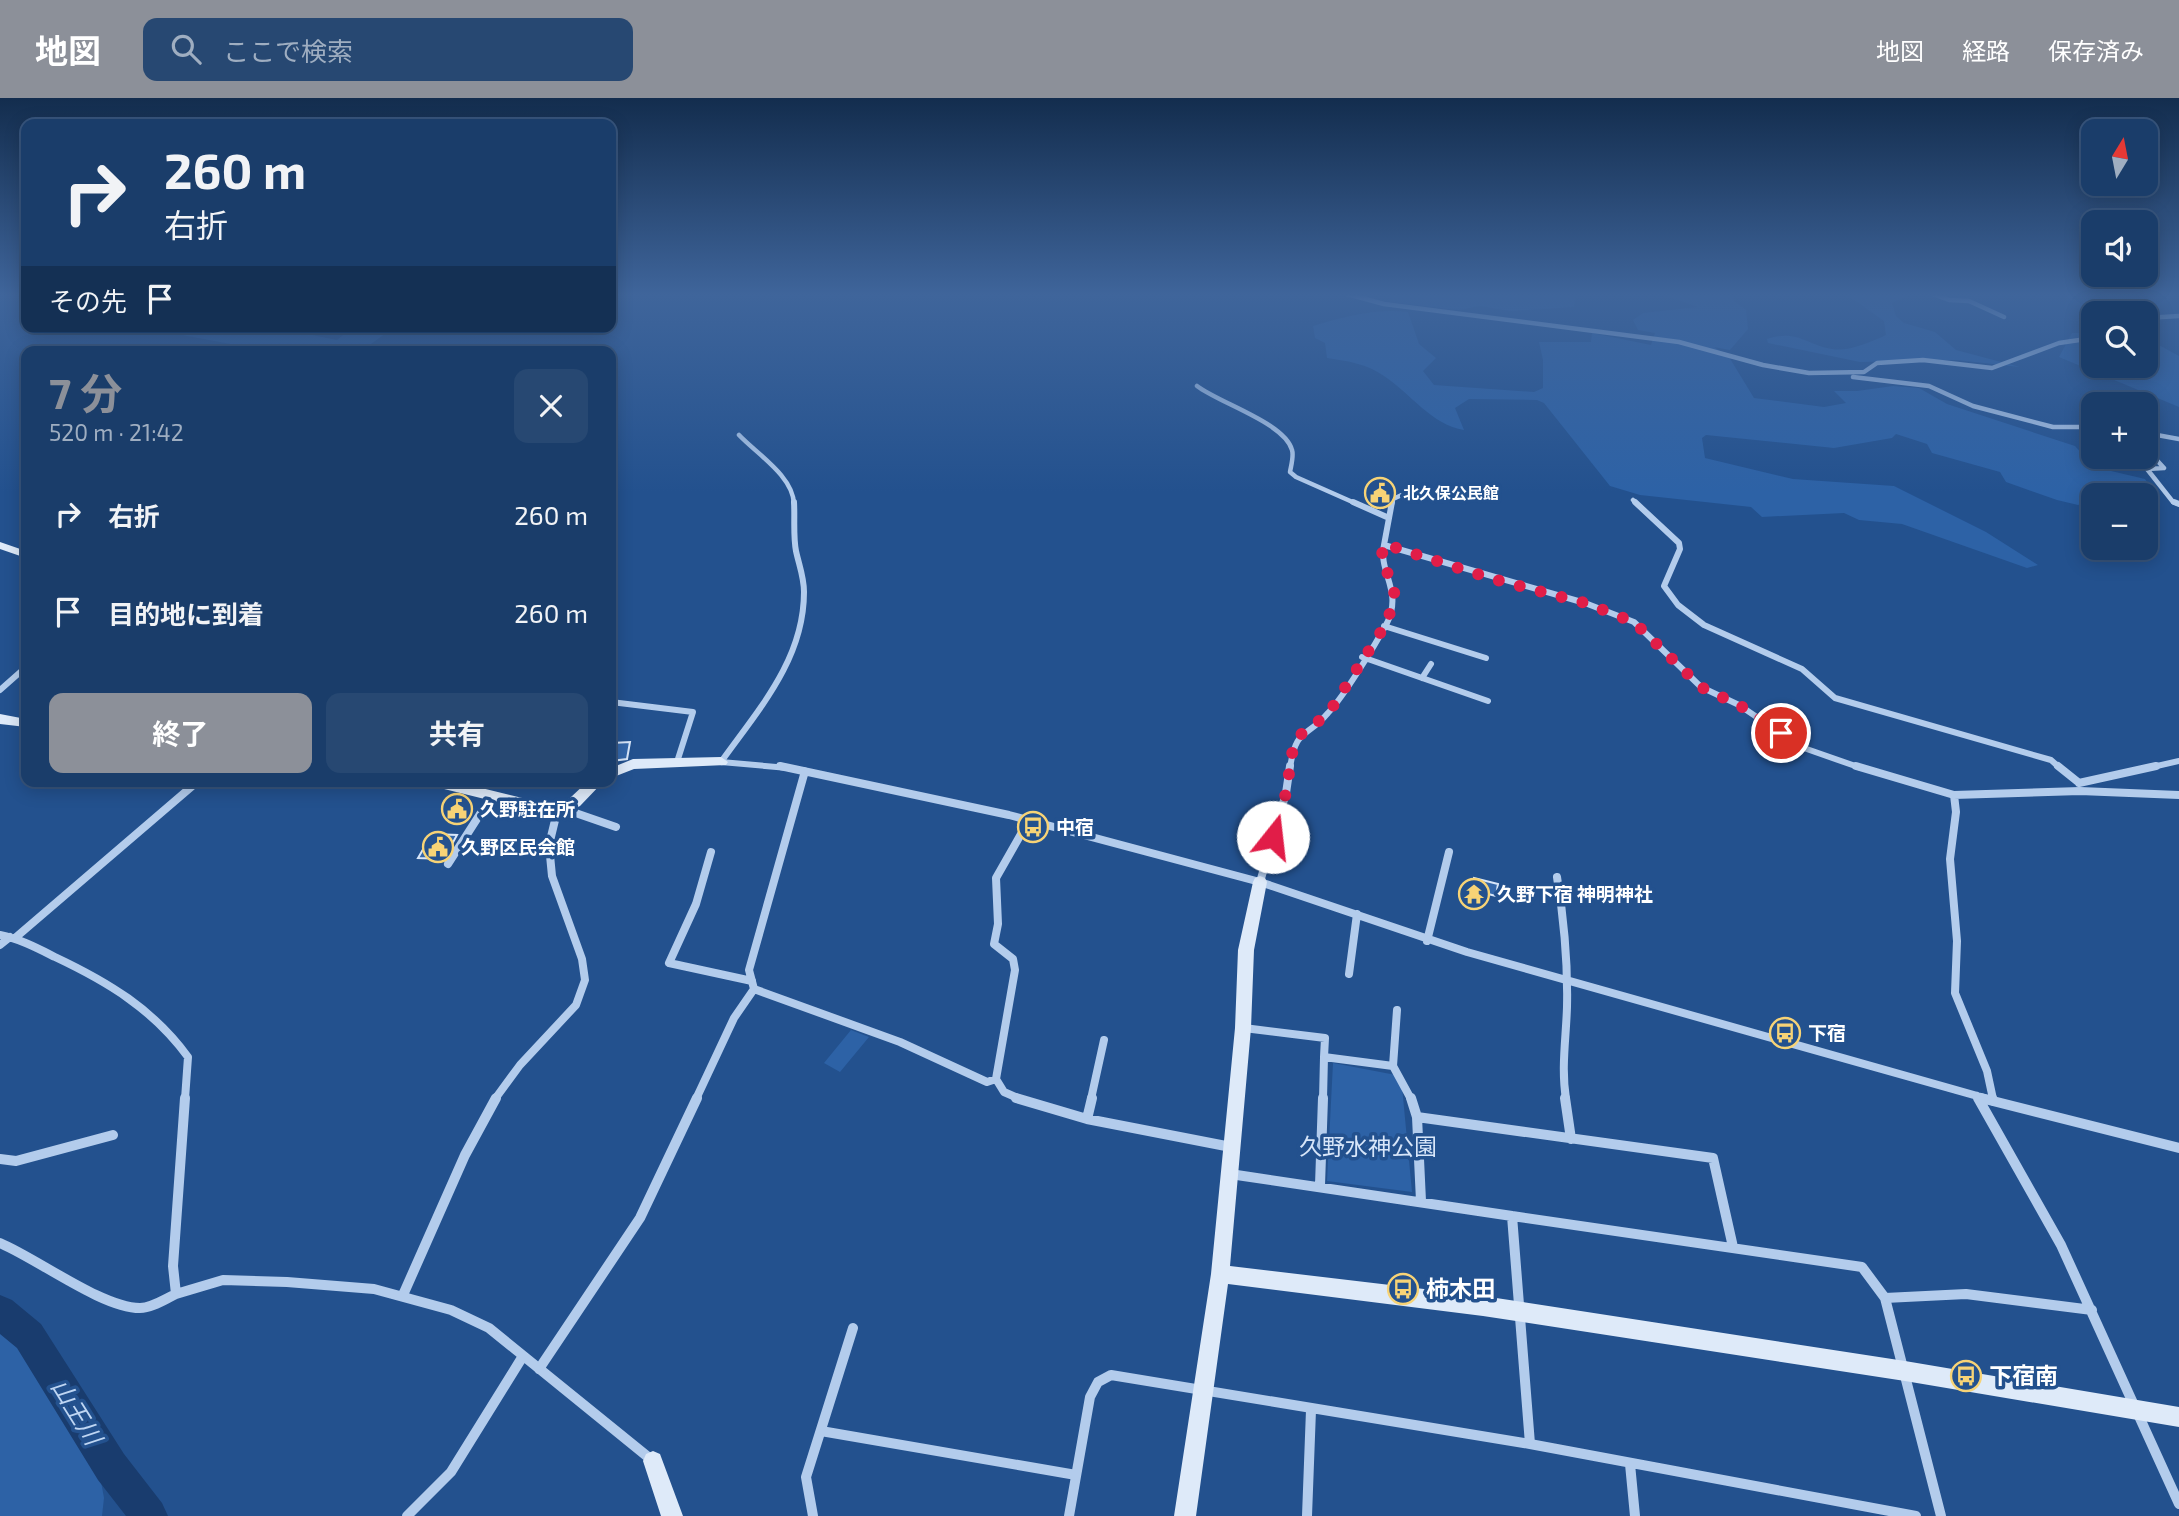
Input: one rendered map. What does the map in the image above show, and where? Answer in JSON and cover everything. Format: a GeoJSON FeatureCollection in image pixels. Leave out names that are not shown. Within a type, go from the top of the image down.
{"type":"FeatureCollection","features":[{"type":"Feature","properties":{"kind":"street"},"geometry":{"type":"LineString","coordinates":[[1745,360],[1763,365],[1929,386],[1973,406],[2053,427],[2081,427]]}},
{"type":"Feature","properties":{"kind":"street"},"geometry":{"type":"LineString","coordinates":[[1831,374],[1864,373],[1877,363],[1920,360]]}},
{"type":"Feature","properties":{"kind":"street"},"geometry":{"type":"LineString","coordinates":[[1924,360],[1992,368],[2013,360]]}},
{"type":"Feature","properties":{"kind":"street"},"geometry":{"type":"LineString","coordinates":[[1197,386],[1214,399],[1262,421],[1285,438],[1293,451],[1290,472],[1296,477],[1389,518]]}},
{"type":"Feature","properties":{"kind":"street"},"geometry":{"type":"LineString","coordinates":[[721,762],[786,670],[804,611],[794,494],[789,483],[769,468],[739,435]]}},
{"type":"Feature","properties":{"kind":"street"},"geometry":{"type":"LineString","coordinates":[[2158,436],[2179,439]]}},
{"type":"Feature","properties":{"kind":"street"},"geometry":{"type":"LineString","coordinates":[[2156,469],[2147,470],[2173,502],[2179,504]]}},
{"type":"Feature","properties":{"kind":"street"},"geometry":{"type":"LineString","coordinates":[[1185,1516],[1220,1274],[1243,1028],[1246,950],[1260,882],[1286,793],[1293,748],[1299,736],[1328,714],[1384,626],[1393,606],[1395,589],[1381,559],[1393,499],[1406,493]]}},
{"type":"Feature","properties":{"kind":"street"},"geometry":{"type":"LineString","coordinates":[[1633,500],[1679,543],[1680,549],[1664,586],[1678,606],[1704,625],[1802,669],[1835,698],[2051,760],[2078,782],[2080,791]]}},
{"type":"Feature","properties":{"kind":"street"},"geometry":{"type":"LineString","coordinates":[[1384,544],[1493,579],[1585,603],[1634,622],[1701,687],[1739,705],[1801,747],[1954,795],[2080,791],[2179,795]]}},
{"type":"Feature","properties":{"kind":"street"},"geometry":{"type":"LineString","coordinates":[[0,545],[21,553]]}},
{"type":"Feature","properties":{"kind":"street"},"geometry":{"type":"LineString","coordinates":[[1384,626],[1486,658]]}},
{"type":"Feature","properties":{"kind":"street"},"geometry":{"type":"LineString","coordinates":[[1362,657],[1488,701]]}},
{"type":"Feature","properties":{"kind":"street"},"geometry":{"type":"LineString","coordinates":[[1422,678],[1431,664]]}},
{"type":"Feature","properties":{"kind":"street"},"geometry":{"type":"LineString","coordinates":[[0,690],[21,671]]}},
{"type":"Feature","properties":{"kind":"street"},"geometry":{"type":"LineString","coordinates":[[616,703],[693,712],[694,716],[677,762]]}},
{"type":"Feature","properties":{"kind":"street"},"geometry":{"type":"LineString","coordinates":[[0,719],[21,722]]}},
{"type":"Feature","properties":{"kind":"street"},"geometry":{"type":"LineString","coordinates":[[2078,782],[2179,761]]}},
{"type":"Feature","properties":{"kind":"street"},"geometry":{"type":"LineString","coordinates":[[616,771],[633,764],[677,762],[771,764],[930,796],[1260,882],[1357,914],[1427,941],[1993,1101],[2179,1149]]}},
{"type":"Feature","properties":{"kind":"street"},"geometry":{"type":"LineString","coordinates":[[539,1369],[640,1218],[734,1018],[753,985],[749,971],[805,771]]}},
{"type":"Feature","properties":{"kind":"street"},"geometry":{"type":"LineString","coordinates":[[0,945],[13,937],[191,787]]}},
{"type":"Feature","properties":{"kind":"street"},"geometry":{"type":"LineString","coordinates":[[454,787],[561,810],[616,827]]}},
{"type":"Feature","properties":{"kind":"street"},"geometry":{"type":"LineString","coordinates":[[403,1295],[444,1198],[485,1113],[512,1072],[578,1002],[586,981],[582,959],[549,867],[548,835],[561,810],[590,787]]}},
{"type":"Feature","properties":{"kind":"street"},"geometry":{"type":"LineString","coordinates":[[1954,795],[1956,812],[1950,859],[1957,941],[1955,993],[1961,1014],[1987,1071],[1993,1101]]}},
{"type":"Feature","properties":{"kind":"street"},"geometry":{"type":"LineString","coordinates":[[448,864],[491,797]]}},
{"type":"Feature","properties":{"kind":"street"},"geometry":{"type":"LineString","coordinates":[[1029,820],[996,878],[998,924],[994,944],[1013,958],[1016,970],[996,1079],[1004,1092],[1027,1103],[1087,1119],[1231,1147]]}},
{"type":"Feature","properties":{"kind":"street"},"geometry":{"type":"LineString","coordinates":[[711,852],[696,904],[669,963],[753,985],[900,1042],[987,1082],[996,1079]]}},
{"type":"Feature","properties":{"kind":"street"},"geometry":{"type":"LineString","coordinates":[[1427,941],[1449,852]]}},
{"type":"Feature","properties":{"kind":"street"},"geometry":{"type":"LineString","coordinates":[[1557,877],[1565,927],[1567,979],[1562,1074],[1572,1139]]}},
{"type":"Feature","properties":{"kind":"street"},"geometry":{"type":"LineString","coordinates":[[1349,974],[1357,914]]}},
{"type":"Feature","properties":{"kind":"street"},"geometry":{"type":"LineString","coordinates":[[0,935],[13,937],[108,983],[145,1006],[174,1034],[188,1057],[173,1266],[176,1294]]}},
{"type":"Feature","properties":{"kind":"street"},"geometry":{"type":"LineString","coordinates":[[1397,1010],[1393,1066],[1410,1096],[1417,1117],[1421,1201]]}},
{"type":"Feature","properties":{"kind":"street"},"geometry":{"type":"LineString","coordinates":[[1243,1028],[1325,1038],[1320,1185]]}},
{"type":"Feature","properties":{"kind":"street"},"geometry":{"type":"LineString","coordinates":[[1087,1119],[1104,1040]]}},
{"type":"Feature","properties":{"kind":"street"},"geometry":{"type":"LineString","coordinates":[[1324,1057],[1393,1066]]}},
{"type":"Feature","properties":{"kind":"street"},"geometry":{"type":"LineString","coordinates":[[1977,1096],[2052,1222],[2139,1410],[2179,1504]]}},
{"type":"Feature","properties":{"kind":"street"},"geometry":{"type":"LineString","coordinates":[[1417,1117],[1713,1158],[1733,1247]]}},
{"type":"Feature","properties":{"kind":"street"},"geometry":{"type":"LineString","coordinates":[[0,1159],[16,1161],[113,1135]]}},
{"type":"Feature","properties":{"kind":"street"},"geometry":{"type":"LineString","coordinates":[[1229,1174],[1320,1185],[1862,1267],[1885,1298],[1941,1516]]}},
{"type":"Feature","properties":{"kind":"street"},"geometry":{"type":"LineString","coordinates":[[1513,1216],[1530,1444]]}},
{"type":"Feature","properties":{"kind":"street"},"geometry":{"type":"LineString","coordinates":[[0,1243],[37,1259],[96,1294],[141,1308],[223,1280],[361,1288],[403,1295],[451,1310],[489,1328],[653,1461],[657,1482],[672,1516]]}},
{"type":"Feature","properties":{"kind":"street"},"geometry":{"type":"LineString","coordinates":[[1220,1274],[1520,1312],[1905,1371],[2179,1418]]}},
{"type":"Feature","properties":{"kind":"street"},"geometry":{"type":"LineString","coordinates":[[1885,1298],[1966,1294],[2092,1310]]}},
{"type":"Feature","properties":{"kind":"street"},"geometry":{"type":"LineString","coordinates":[[813,1516],[806,1477],[853,1328]]}},
{"type":"Feature","properties":{"kind":"street"},"geometry":{"type":"LineString","coordinates":[[407,1516],[451,1472],[523,1356]]}},
{"type":"Feature","properties":{"kind":"street"},"geometry":{"type":"LineString","coordinates":[[1069,1516],[1090,1397],[1098,1382],[1111,1375],[1530,1444],[1916,1516]]}},
{"type":"Feature","properties":{"kind":"street"},"geometry":{"type":"LineString","coordinates":[[1307,1516],[1311,1410]]}},
{"type":"Feature","properties":{"kind":"street"},"geometry":{"type":"LineString","coordinates":[[821,1431],[1076,1475]]}},
{"type":"Feature","properties":{"kind":"street"},"geometry":{"type":"LineString","coordinates":[[1630,1464],[1635,1516]]}},
{"type":"Feature","properties":{"kind":"green space"},"geometry":{"type":"Polygon","coordinates":[[[1338,360],[1434,360],[1423,371],[1434,385],[1534,392],[1543,388],[1543,360],[1731,360],[1754,398],[1824,407],[1846,403],[1834,391],[1893,386],[1919,388],[1947,404],[2075,446],[2081,453],[2081,469],[2102,469],[2145,479],[2148,483],[2081,483],[2081,504],[2078,505],[2006,482],[2000,472],[1932,453],[1927,444],[1896,434],[1892,438],[1834,448],[1706,435],[1702,438],[1705,458],[1793,479],[1894,486],[1986,532],[2038,565],[2027,568],[1902,524],[1859,520],[1844,513],[1762,517],[1751,507],[1640,495],[1610,486],[1544,403],[1537,400],[1469,399],[1455,408],[1464,430],[1442,422],[1378,372],[1338,360]]]}},
{"type":"Feature","properties":{"kind":"green space"},"geometry":{"type":"Polygon","coordinates":[[[1851,360],[1948,360],[1860,362],[1851,360]]]}},
{"type":"Feature","properties":{"kind":"green space"},"geometry":{"type":"Polygon","coordinates":[[[1958,360],[1994,360],[2020,367],[1958,360]]]}},
{"type":"Feature","properties":{"kind":"green space"},"geometry":{"type":"Polygon","coordinates":[[[2067,360],[2081,360],[2081,366],[2067,360]]]}},
{"type":"Feature","properties":{"kind":"green space"},"geometry":{"type":"Polygon","coordinates":[[[2158,360],[2179,360],[2179,407],[2158,398],[2158,392],[2143,392],[2109,378],[2158,378],[2158,360]]]}},
{"type":"Feature","properties":{"kind":"green space"},"geometry":{"type":"Polygon","coordinates":[[[851,1030],[869,1037],[840,1072],[824,1063],[851,1030]]]}},
{"type":"Feature","properties":{"kind":"green space","name":"久野水神公園"},"geometry":{"type":"Polygon","coordinates":[[[1333,1063],[1401,1076],[1412,1192],[1327,1181],[1333,1063]]]}},
{"type":"Feature","properties":{"kind":"green space"},"geometry":{"type":"Polygon","coordinates":[[[0,1331],[30,1340],[85,1394],[104,1498],[102,1516],[0,1516],[0,1331]]]}},
{"type":"Feature","properties":{"kind":"building"},"geometry":{"type":"Polygon","coordinates":[[[630,742],[627,759],[616,760],[616,743],[630,742]]]}},
{"type":"Feature","properties":{"kind":"building","name":"久野区民会館"},"geometry":{"type":"Polygon","coordinates":[[[432,834],[457,835],[444,859],[418,858],[432,834]]]}},
{"type":"Feature","properties":{"kind":"building"},"geometry":{"type":"Polygon","coordinates":[[[1474,878],[1498,884],[1496,896],[1472,890],[1474,878]]]}},
{"type":"Feature","properties":{"kind":"waterway","name":"山王川"},"geometry":{"type":"LineString","coordinates":[[0,1312],[29,1336],[111,1467],[149,1516]]}},
{"type":"Feature","properties":{"kind":"place","name":"北久保公民館"},"geometry":{"type":"Point","coordinates":[1380,493]}},
{"type":"Feature","properties":{"kind":"place","name":"久野駐在所"},"geometry":{"type":"Point","coordinates":[457,809]}},
{"type":"Feature","properties":{"kind":"place","name":"中宿"},"geometry":{"type":"Point","coordinates":[1033,827]}},
{"type":"Feature","properties":{"kind":"place","name":"久野区民会館"},"geometry":{"type":"Point","coordinates":[438,847]}},
{"type":"Feature","properties":{"kind":"place","name":"久野下宿 神明神社"},"geometry":{"type":"Point","coordinates":[1474,894]}},
{"type":"Feature","properties":{"kind":"place","name":"下宿"},"geometry":{"type":"Point","coordinates":[1785,1033]}},
{"type":"Feature","properties":{"kind":"place","name":"柿木田"},"geometry":{"type":"Point","coordinates":[1403,1289]}},
{"type":"Feature","properties":{"kind":"place","name":"下宿南"},"geometry":{"type":"Point","coordinates":[1966,1376]}},
{"type":"Feature","properties":{"kind":"route"},"geometry":{"type":"LineString","coordinates":[[1273,837],[1286,793],[1293,748],[1299,736],[1328,714],[1362,657],[1388,621],[1395,600],[1395,589],[1392,577],[1381,559],[1384,544],[1493,579],[1585,603],[1634,622],[1661,645],[1701,687],[1739,705],[1781,733]]}}]}
